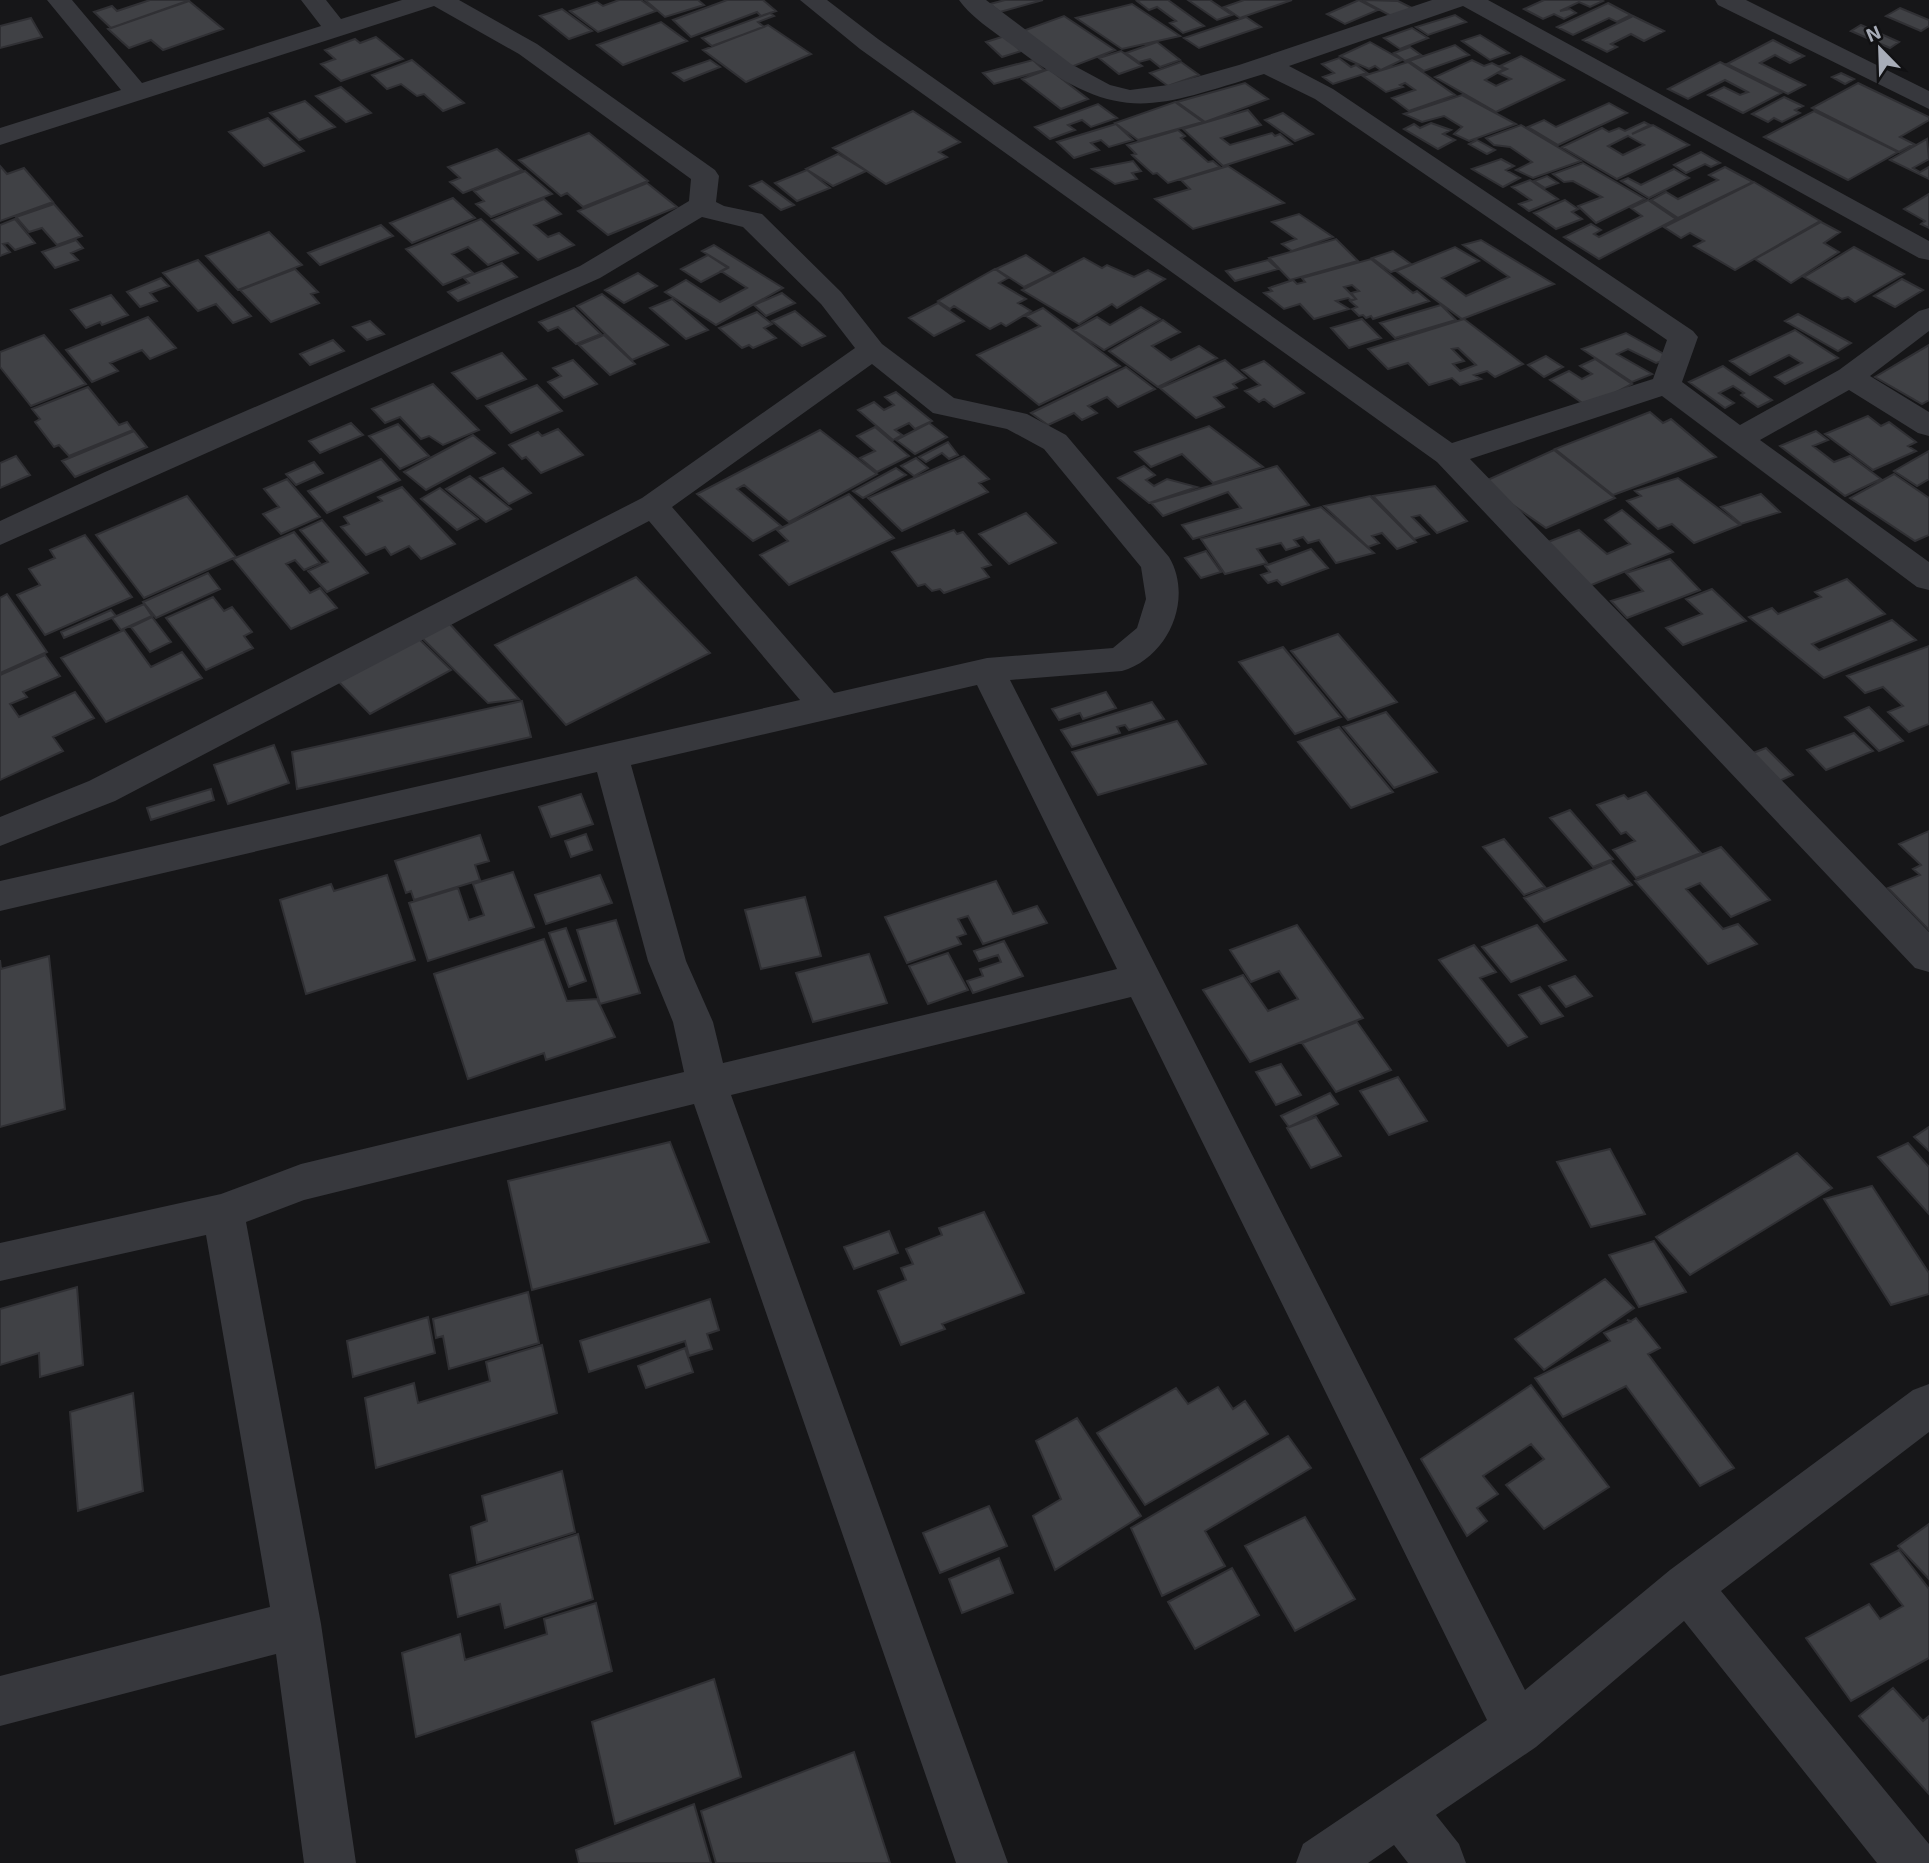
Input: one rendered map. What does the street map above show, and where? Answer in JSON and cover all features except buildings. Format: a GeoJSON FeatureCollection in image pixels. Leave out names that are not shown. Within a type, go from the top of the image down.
{"type":"FeatureCollection","features":[{"type":"Feature","properties":{"kind":"street"},"geometry":{"type":"LineString","coordinates":[[59,0],[136,92]]}},
{"type":"Feature","properties":{"kind":"street"},"geometry":{"type":"LineString","coordinates":[[313,0],[336,29]]}},
{"type":"Feature","properties":{"kind":"street"},"geometry":{"type":"LineString","coordinates":[[0,137],[427,0]]}},
{"type":"Feature","properties":{"kind":"street"},"geometry":{"type":"LineString","coordinates":[[441,0],[528,49],[705,176],[702,205]]}},
{"type":"Feature","properties":{"kind":"street"},"geometry":{"type":"LineString","coordinates":[[812,0],[880,52],[1448,455],[1929,957]]}},
{"type":"Feature","properties":{"kind":"street"},"geometry":{"type":"LineString","coordinates":[[971,0],[1035,50],[1101,90],[1119,96],[1142,97],[1175,91],[1267,65],[1456,0]]}},
{"type":"Feature","properties":{"kind":"street"},"geometry":{"type":"LineString","coordinates":[[1470,0],[1929,252]]}},
{"type":"Feature","properties":{"kind":"street"},"geometry":{"type":"LineString","coordinates":[[1727,0],[1929,101]]}},
{"type":"Feature","properties":{"kind":"street"},"geometry":{"type":"LineString","coordinates":[[1267,65],[1324,94],[1683,337],[1666,385]]}},
{"type":"Feature","properties":{"kind":"street"},"geometry":{"type":"LineString","coordinates":[[0,896],[987,670],[1122,659],[1152,634],[1163,599],[1157,565],[1055,442],[1016,421],[944,406],[872,350],[831,298],[752,220],[716,213],[702,205]]}},
{"type":"Feature","properties":{"kind":"street"},"geometry":{"type":"LineString","coordinates":[[0,534],[116,479],[590,272],[702,205]]}},
{"type":"Feature","properties":{"kind":"street"},"geometry":{"type":"LineString","coordinates":[[1738,439],[1914,339],[1929,317]]}},
{"type":"Feature","properties":{"kind":"street"},"geometry":{"type":"LineString","coordinates":[[0,832],[115,785],[653,505],[872,350]]}},
{"type":"Feature","properties":{"kind":"street"},"geometry":{"type":"LineString","coordinates":[[1850,377],[1929,426]]}},
{"type":"Feature","properties":{"kind":"street"},"geometry":{"type":"LineString","coordinates":[[1448,455],[1666,385]]}},
{"type":"Feature","properties":{"kind":"street"},"geometry":{"type":"LineString","coordinates":[[1666,385],[1929,579]]}},
{"type":"Feature","properties":{"kind":"street"},"geometry":{"type":"LineString","coordinates":[[653,505],[825,707]]}},
{"type":"Feature","properties":{"kind":"street"},"geometry":{"type":"LineString","coordinates":[[987,670],[1518,1729]]}},
{"type":"Feature","properties":{"kind":"street"},"geometry":{"type":"LineString","coordinates":[[611,756],[667,961],[693,1022],[707,1084],[982,1863]]}},
{"type":"Feature","properties":{"kind":"street"},"geometry":{"type":"LineString","coordinates":[[0,1262],[223,1212],[300,1182],[1142,979]]}},
{"type":"Feature","properties":{"kind":"street"},"geometry":{"type":"LineString","coordinates":[[223,1212],[297,1624],[330,1863]]}},
{"type":"Feature","properties":{"kind":"street"},"geometry":{"type":"LineString","coordinates":[[1322,1863],[1518,1729],[1687,1587],[1929,1405]]}},
{"type":"Feature","properties":{"kind":"street"},"geometry":{"type":"LineString","coordinates":[[1687,1587],[1910,1863]]}},
{"type":"Feature","properties":{"kind":"street"},"geometry":{"type":"LineString","coordinates":[[0,1702],[297,1624]]}},
{"type":"Feature","properties":{"kind":"street"},"geometry":{"type":"LineString","coordinates":[[1400,1810],[1440,1863]]}}]}
